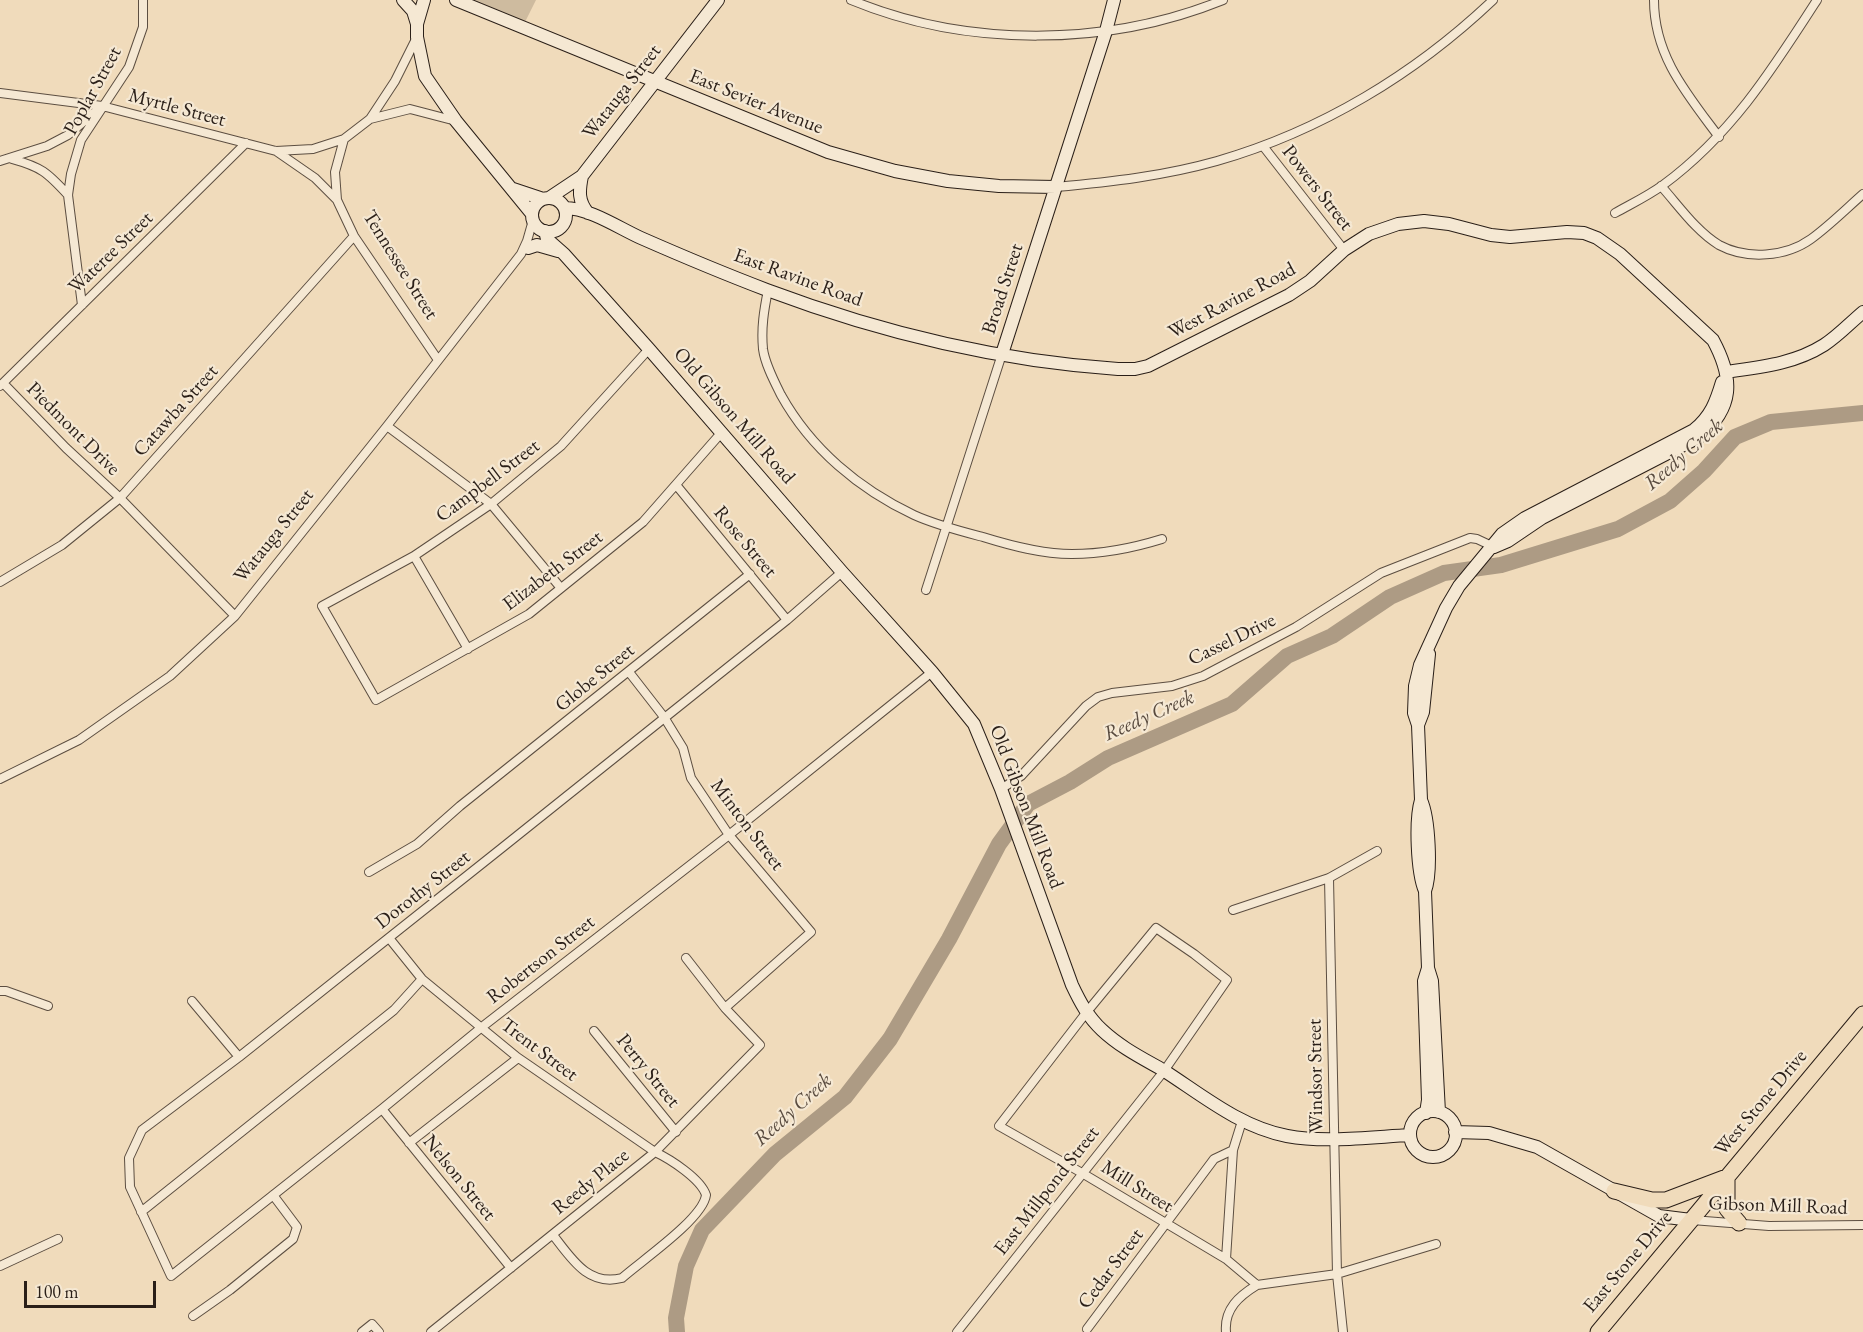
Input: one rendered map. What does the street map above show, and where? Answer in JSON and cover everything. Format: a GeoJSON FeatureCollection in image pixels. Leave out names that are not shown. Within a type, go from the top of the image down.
{"type":"FeatureCollection","features":[{"type":"Feature","properties":{"kind":"highway","name":"West Stone Drive"},"geometry":{"type":"LineString","coordinates":[[1691,1220],[1863,1014]]}},
{"type":"Feature","properties":{"kind":"highway"},"geometry":{"type":"LineString","coordinates":[[1614,1191],[1652,1200],[1666,1200],[1727,1177],[1727,1209],[1739,1223]]}},
{"type":"Feature","properties":{"kind":"highway","name":"East Stone Drive"},"geometry":{"type":"LineString","coordinates":[[1598,1332],[1691,1220]]}},
{"type":"Feature","properties":{"kind":"street","name":"Poplar Street"},"geometry":{"type":"LineString","coordinates":[[82,305],[68,195],[81,140],[129,68],[143,27],[143,0]]}},
{"type":"Feature","properties":{"kind":"street"},"geometry":{"type":"LineString","coordinates":[[403,0],[413,11],[417,24]]}},
{"type":"Feature","properties":{"kind":"street"},"geometry":{"type":"LineString","coordinates":[[424,0],[417,24],[417,37],[425,76],[456,121],[513,189],[538,227],[544,231],[552,231],[563,216],[582,176]]}},
{"type":"Feature","properties":{"kind":"street","name":"East Sevier Avenue"},"geometry":{"type":"LineString","coordinates":[[456,0],[790,138],[861,163],[948,181],[999,186],[1056,187]]}},
{"type":"Feature","properties":{"kind":"street","name":"Watauga Street"},"geometry":{"type":"LineString","coordinates":[[546,198],[582,176],[718,0]]}},
{"type":"Feature","properties":{"kind":"street"},"geometry":{"type":"LineString","coordinates":[[851,0],[907,19],[967,31],[1046,35],[1106,31],[1168,19],[1223,0]]}},
{"type":"Feature","properties":{"kind":"street","name":"Broad Street"},"geometry":{"type":"LineString","coordinates":[[926,590],[1114,0]]}},
{"type":"Feature","properties":{"kind":"street"},"geometry":{"type":"LineString","coordinates":[[1056,187],[1128,180],[1166,173],[1216,161],[1263,146],[1311,126],[1396,78],[1468,24],[1493,0]]}},
{"type":"Feature","properties":{"kind":"street"},"geometry":{"type":"LineString","coordinates":[[1654,0],[1654,17],[1666,59],[1719,137]]}},
{"type":"Feature","properties":{"kind":"street"},"geometry":{"type":"LineString","coordinates":[[1616,213],[1661,186],[1719,137],[1751,99],[1818,0]]}},
{"type":"Feature","properties":{"kind":"street"},"geometry":{"type":"LineString","coordinates":[[344,139],[370,119],[395,81],[417,37]]}},
{"type":"Feature","properties":{"kind":"street","name":"Myrtle Street"},"geometry":{"type":"LineString","coordinates":[[0,93],[102,106],[276,151],[313,149],[344,139]]}},
{"type":"Feature","properties":{"kind":"street"},"geometry":{"type":"LineString","coordinates":[[0,161],[47,146],[69,135],[102,106]]}},
{"type":"Feature","properties":{"kind":"street"},"geometry":{"type":"LineString","coordinates":[[370,119],[410,109],[456,121]]}},
{"type":"Feature","properties":{"kind":"street","name":"Tennessee Street"},"geometry":{"type":"LineString","coordinates":[[344,139],[335,172],[337,200],[354,236],[438,360]]}},
{"type":"Feature","properties":{"kind":"street","name":"Wateree Street"},"geometry":{"type":"LineString","coordinates":[[2,385],[246,143]]}},
{"type":"Feature","properties":{"kind":"street","name":"Powers Street"},"geometry":{"type":"LineString","coordinates":[[1263,146],[1344,250]]}},
{"type":"Feature","properties":{"kind":"street"},"geometry":{"type":"LineString","coordinates":[[276,151],[315,178],[337,200]]}},
{"type":"Feature","properties":{"kind":"street"},"geometry":{"type":"LineString","coordinates":[[11,159],[35,166],[49,174],[68,195]]}},
{"type":"Feature","properties":{"kind":"street"},"geometry":{"type":"LineString","coordinates":[[563,216],[572,217],[588,213],[581,204],[579,191],[582,176]]}},
{"type":"Feature","properties":{"kind":"street"},"geometry":{"type":"LineString","coordinates":[[1661,186],[1699,229],[1720,245],[1748,255],[1777,254],[1810,240],[1863,194]]}},
{"type":"Feature","properties":{"kind":"street"},"geometry":{"type":"LineString","coordinates":[[513,189],[558,200],[563,216],[564,254],[537,245],[525,251]]}},
{"type":"Feature","properties":{"kind":"street"},"geometry":{"type":"LineString","coordinates":[[533,217],[535,205],[546,198]]}},
{"type":"Feature","properties":{"kind":"street","name":"East Ravine Road"},"geometry":{"type":"LineString","coordinates":[[588,213],[645,240],[768,290],[879,326],[1002,354]]}},
{"type":"Feature","properties":{"kind":"street","name":"Watauga Street"},"geometry":{"type":"LineString","coordinates":[[525,251],[533,217]]}},
{"type":"Feature","properties":{"kind":"street","name":"West Ravine Road"},"geometry":{"type":"LineString","coordinates":[[1002,354],[1104,368],[1135,369],[1148,366],[1301,288],[1344,250],[1369,234],[1398,224],[1424,221],[1510,237],[1567,232],[1584,233],[1597,238],[1614,249],[1713,340],[1721,355],[1728,387],[1724,406],[1716,420],[1699,437],[1542,518],[1490,550],[1459,586],[1446,608],[1429,650],[1423,712],[1418,725],[1421,800],[1426,811],[1429,880],[1425,891],[1428,968],[1432,981],[1439,1112]]}},
{"type":"Feature","properties":{"kind":"street","name":"Watauga Street"},"geometry":{"type":"LineString","coordinates":[[0,780],[79,740],[170,676],[235,616],[525,251],[544,231]]}},
{"type":"Feature","properties":{"kind":"street","name":"Old Gibson Mill Road"},"geometry":{"type":"LineString","coordinates":[[544,231],[547,239],[564,254],[649,349],[932,672],[974,724],[1072,985],[1086,1013],[1102,1031],[1122,1046],[1242,1120],[1264,1130],[1287,1136],[1334,1138],[1410,1135]]}},
{"type":"Feature","properties":{"kind":"street","name":"Catawba Street"},"geometry":{"type":"LineString","coordinates":[[0,582],[62,545],[120,498],[354,236]]}},
{"type":"Feature","properties":{"kind":"street"},"geometry":{"type":"LineString","coordinates":[[768,290],[762,320],[763,351],[773,381],[809,436],[832,462],[871,491],[915,515],[947,527],[1039,552],[1072,554],[1108,552],[1162,539]]}},
{"type":"Feature","properties":{"kind":"street"},"geometry":{"type":"LineString","coordinates":[[1726,372],[1780,364],[1805,356],[1826,344],[1863,312]]}},
{"type":"Feature","properties":{"kind":"street","name":"Campbell Street"},"geometry":{"type":"LineString","coordinates":[[376,700],[322,606],[414,556],[491,504],[561,446],[649,349]]}},
{"type":"Feature","properties":{"kind":"street","name":"Piedmont Drive"},"geometry":{"type":"LineString","coordinates":[[2,385],[120,498],[235,616]]}},
{"type":"Feature","properties":{"kind":"street"},"geometry":{"type":"LineString","coordinates":[[387,426],[491,504],[560,587]]}},
{"type":"Feature","properties":{"kind":"street","name":"Elizabeth Street"},"geometry":{"type":"LineString","coordinates":[[376,700],[529,614],[643,522],[677,486],[722,432]]}},
{"type":"Feature","properties":{"kind":"street","name":"Rose Street"},"geometry":{"type":"LineString","coordinates":[[677,486],[787,620]]}},
{"type":"Feature","properties":{"kind":"street","name":"Cassel Drive"},"geometry":{"type":"LineString","coordinates":[[1000,789],[1022,776],[1086,706],[1098,697],[1112,693],[1172,686],[1203,676],[1283,634],[1388,570],[1470,538],[1477,539],[1490,550]]}},
{"type":"Feature","properties":{"kind":"street"},"geometry":{"type":"LineString","coordinates":[[414,556],[468,649]]}},
{"type":"Feature","properties":{"kind":"street","name":"Dorothy Street"},"geometry":{"type":"LineString","coordinates":[[171,1275],[130,1187],[129,1158],[142,1130],[239,1057],[389,938],[787,620],[842,572]]}},
{"type":"Feature","properties":{"kind":"street","name":"Globe Street"},"geometry":{"type":"LineString","coordinates":[[369,872],[417,844],[460,806],[750,574]]}},
{"type":"Feature","properties":{"kind":"street","name":"Minton Street"},"geometry":{"type":"LineString","coordinates":[[629,672],[664,717],[683,748],[691,778],[729,835],[811,932],[725,1008]]}},
{"type":"Feature","properties":{"kind":"street","name":"Robertson Street"},"geometry":{"type":"LineString","coordinates":[[171,1275],[932,672]]}},
{"type":"Feature","properties":{"kind":"street"},"geometry":{"type":"LineString","coordinates":[[1233,910],[1329,878],[1377,851]]}},
{"type":"Feature","properties":{"kind":"street","name":"Windsor Street"},"geometry":{"type":"LineString","coordinates":[[1329,878],[1337,1274],[1343,1332]]}},
{"type":"Feature","properties":{"kind":"street","name":"East Millpond Street"},"geometry":{"type":"LineString","coordinates":[[957,1332],[1164,1071],[1227,980],[1156,928],[1086,1013]]}},
{"type":"Feature","properties":{"kind":"street","name":"Trent Street"},"geometry":{"type":"LineString","coordinates":[[389,938],[422,979],[518,1058],[665,1157],[697,1181],[705,1190],[706,1200],[688,1222],[622,1278],[609,1281],[586,1272],[553,1235]]}},
{"type":"Feature","properties":{"kind":"street"},"geometry":{"type":"LineString","coordinates":[[686,958],[725,1008]]}},
{"type":"Feature","properties":{"kind":"street","name":"West Ravine Road"},"geometry":{"type":"LineString","coordinates":[[1426,1113],[1428,1100],[1424,981],[1428,968]]}},
{"type":"Feature","properties":{"kind":"street"},"geometry":{"type":"LineString","coordinates":[[141,1212],[394,1010],[422,979]]}},
{"type":"Feature","properties":{"kind":"street"},"geometry":{"type":"LineString","coordinates":[[0,991],[48,1006]]}},
{"type":"Feature","properties":{"kind":"street"},"geometry":{"type":"LineString","coordinates":[[192,1001],[239,1057]]}},
{"type":"Feature","properties":{"kind":"street","name":"Reedy Place"},"geometry":{"type":"LineString","coordinates":[[431,1332],[655,1152],[760,1045],[725,1008]]}},
{"type":"Feature","properties":{"kind":"street","name":"Mill Street"},"geometry":{"type":"LineString","coordinates":[[1086,1013],[999,1126],[1226,1259]]}},
{"type":"Feature","properties":{"kind":"street","name":"Perry Street"},"geometry":{"type":"LineString","coordinates":[[594,1030],[676,1132]]}},
{"type":"Feature","properties":{"kind":"street"},"geometry":{"type":"LineString","coordinates":[[409,1143],[518,1058]]}},
{"type":"Feature","properties":{"kind":"street","name":"Nelson Street"},"geometry":{"type":"LineString","coordinates":[[382,1109],[512,1268]]}},
{"type":"Feature","properties":{"kind":"street"},"geometry":{"type":"LineString","coordinates":[[1439,1112],[1450,1120],[1455,1139],[1447,1151],[1434,1157],[1427,1156],[1415,1149],[1410,1135],[1414,1121],[1426,1113],[1439,1112]]}},
{"type":"Feature","properties":{"kind":"street"},"geometry":{"type":"LineString","coordinates":[[1242,1120],[1233,1150],[1226,1259],[1257,1285]]}},
{"type":"Feature","properties":{"kind":"street"},"geometry":{"type":"LineString","coordinates":[[1455,1132],[1489,1133],[1537,1147],[1659,1216],[1691,1220]]}},
{"type":"Feature","properties":{"kind":"street","name":"Cedar Street"},"geometry":{"type":"LineString","coordinates":[[1087,1329],[1214,1159],[1233,1150]]}},
{"type":"Feature","properties":{"kind":"street"},"geometry":{"type":"LineString","coordinates":[[193,1317],[293,1239],[297,1227],[295,1222],[273,1195]]}},
{"type":"Feature","properties":{"kind":"street","name":"Gibson Mill Road"},"geometry":{"type":"LineString","coordinates":[[1691,1220],[1769,1226],[1863,1225]]}},
{"type":"Feature","properties":{"kind":"street"},"geometry":{"type":"LineString","coordinates":[[0,1266],[58,1239]]}},
{"type":"Feature","properties":{"kind":"street"},"geometry":{"type":"LineString","coordinates":[[1226,1332],[1228,1312],[1237,1297],[1257,1285],[1337,1274],[1436,1244]]}},
{"type":"Feature","properties":{"kind":"street"},"geometry":{"type":"LineString","coordinates":[[362,1332],[372,1324],[379,1332]]}},
{"type":"Feature","properties":{"kind":"shaded area"},"geometry":{"type":"Polygon","coordinates":[[[471,0],[536,0],[525,22],[471,0]]]}},
{"type":"Feature","properties":{"kind":"waterway","name":"Reedy Creek"},"geometry":{"type":"LineString","coordinates":[[677,1332],[676,1318],[686,1266],[702,1230],[775,1154],[845,1097],[890,1039],[949,939],[999,844],[1028,804],[1070,782],[1108,758],[1232,704],[1287,656],[1332,636],[1390,597],[1444,573],[1501,565],[1618,529],[1670,501],[1704,471],[1735,437],[1771,422],[1863,413]]}}]}
